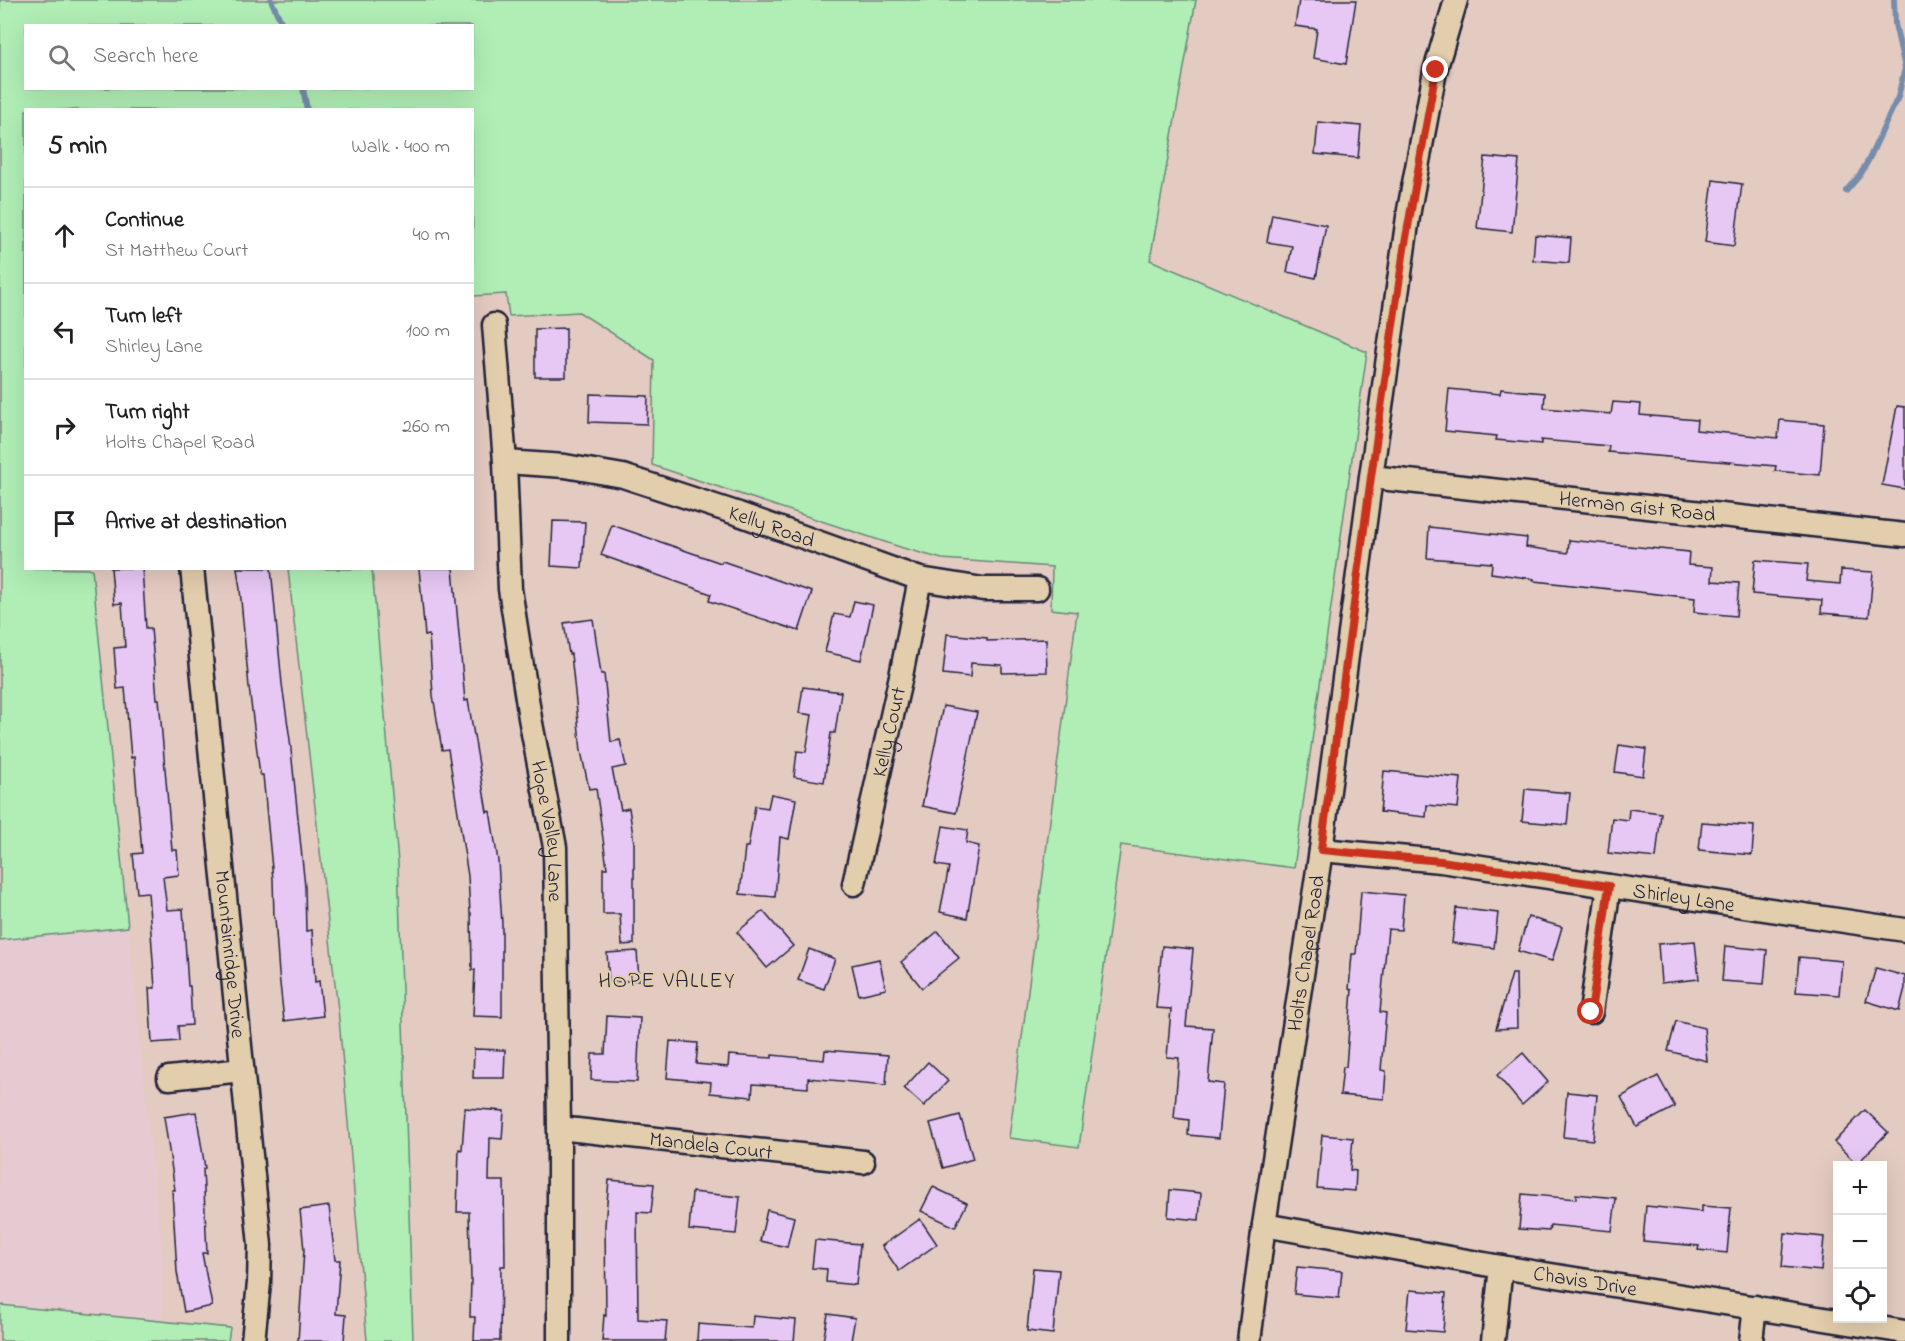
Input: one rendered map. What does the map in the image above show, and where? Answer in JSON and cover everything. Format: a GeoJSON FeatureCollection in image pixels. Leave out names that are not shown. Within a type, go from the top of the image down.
{"type":"FeatureCollection","features":[{"type":"Feature","properties":{"kind":"street","name":"Holts Chapel Road"},"geometry":{"type":"LineString","coordinates":[[1249,1341],[1264,1225],[1321,850],[1409,210],[1436,70],[1456,0]]}},
{"type":"Feature","properties":{"kind":"street","name":"Hope Valley Lane"},"geometry":{"type":"LineString","coordinates":[[494,325],[505,462],[510,590],[530,718],[555,847],[559,1341]]}},
{"type":"Feature","properties":{"kind":"street","name":"Kelly Road"},"geometry":{"type":"LineString","coordinates":[[505,462],[565,466],[623,476],[739,514],[920,579],[983,589],[1037,589]]}},
{"type":"Feature","properties":{"kind":"street","name":"Herman Gist Road"},"geometry":{"type":"LineString","coordinates":[[1371,477],[1905,536]]}},
{"type":"Feature","properties":{"kind":"street","name":"Mountainridge Drive"},"geometry":{"type":"LineString","coordinates":[[192,570],[260,1245],[253,1341]]}},
{"type":"Feature","properties":{"kind":"street","name":"Kelly Court"},"geometry":{"type":"LineString","coordinates":[[854,884],[901,676],[920,579]]}},
{"type":"Feature","properties":{"kind":"street","name":"Shirley Lane"},"geometry":{"type":"LineString","coordinates":[[1321,850],[1441,861],[1905,930]]}},
{"type":"Feature","properties":{"kind":"street"},"geometry":{"type":"LineString","coordinates":[[1591,1012],[1609,886]]}},
{"type":"Feature","properties":{"kind":"street"},"geometry":{"type":"LineString","coordinates":[[169,1078],[242,1070]]}},
{"type":"Feature","properties":{"kind":"street","name":"Mandela Court"},"geometry":{"type":"LineString","coordinates":[[559,1128],[862,1162]]}},
{"type":"Feature","properties":{"kind":"street","name":"Chavis Drive"},"geometry":{"type":"LineString","coordinates":[[1264,1225],[1501,1267],[1905,1332]]}},
{"type":"Feature","properties":{"kind":"street"},"geometry":{"type":"LineString","coordinates":[[1493,1341],[1501,1267]]}},
{"type":"Feature","properties":{"kind":"street"},"geometry":{"type":"LineString","coordinates":[[1751,1341],[1755,1307]]}},
{"type":"Feature","properties":{"kind":"shaded area"},"geometry":{"type":"Polygon","coordinates":[[[128,927],[163,1266],[162,1320],[0,1305],[0,940],[128,927]]]}},
{"type":"Feature","properties":{"kind":"green space"},"geometry":{"type":"Polygon","coordinates":[[[0,0],[1196,0],[1150,260],[1367,352],[1294,868],[1121,845],[1079,1147],[1009,1138],[1077,612],[1051,609],[1052,567],[942,559],[652,465],[654,360],[579,312],[509,316],[506,294],[474,296],[474,108],[24,108],[24,570],[92,570],[128,927],[0,940],[0,0]]]}},
{"type":"Feature","properties":{"kind":"green space"},"geometry":{"type":"Polygon","coordinates":[[[288,570],[372,570],[398,862],[413,1341],[367,1341],[339,1019],[288,570]]]}},
{"type":"Feature","properties":{"kind":"green space"},"geometry":{"type":"Polygon","coordinates":[[[0,1305],[230,1328],[228,1341],[0,1341],[0,1305]]]}},
{"type":"Feature","properties":{"kind":"building"},"geometry":{"type":"Polygon","coordinates":[[[1299,0],[1356,0],[1346,64],[1313,58],[1317,29],[1295,26],[1299,0]]]}},
{"type":"Feature","properties":{"kind":"building"},"geometry":{"type":"Polygon","coordinates":[[[1318,122],[1361,126],[1358,158],[1315,154],[1318,122]]]}},
{"type":"Feature","properties":{"kind":"building"},"geometry":{"type":"Polygon","coordinates":[[[1485,157],[1519,160],[1512,232],[1477,228],[1485,157]]]}},
{"type":"Feature","properties":{"kind":"building"},"geometry":{"type":"Polygon","coordinates":[[[1713,180],[1742,184],[1734,246],[1705,242],[1713,180]]]}},
{"type":"Feature","properties":{"kind":"building"},"geometry":{"type":"Polygon","coordinates":[[[1272,214],[1326,225],[1316,278],[1287,272],[1292,246],[1267,242],[1272,214]]]}},
{"type":"Feature","properties":{"kind":"building"},"geometry":{"type":"Polygon","coordinates":[[[1535,235],[1571,238],[1569,263],[1533,260],[1535,235]]]}},
{"type":"Feature","properties":{"kind":"building"},"geometry":{"type":"Polygon","coordinates":[[[566,328],[566,377],[535,377],[535,329],[566,328]]]}},
{"type":"Feature","properties":{"kind":"building"},"geometry":{"type":"Polygon","coordinates":[[[1449,389],[1500,394],[1501,389],[1545,393],[1544,408],[1611,414],[1613,402],[1641,404],[1640,415],[1697,420],[1696,430],[1778,438],[1780,420],[1824,424],[1820,475],[1775,471],[1776,466],[1608,452],[1609,446],[1541,440],[1541,444],[1496,440],[1497,436],[1445,431],[1449,389]]]}},
{"type":"Feature","properties":{"kind":"building"},"geometry":{"type":"Polygon","coordinates":[[[590,394],[648,396],[647,424],[589,422],[590,394]]]}},
{"type":"Feature","properties":{"kind":"building"},"geometry":{"type":"Polygon","coordinates":[[[1897,406],[1905,407],[1905,489],[1882,485],[1897,406]]]}},
{"type":"Feature","properties":{"kind":"building"},"geometry":{"type":"Polygon","coordinates":[[[553,521],[585,522],[582,568],[551,566],[553,521]]]}},
{"type":"Feature","properties":{"kind":"building"},"geometry":{"type":"Polygon","coordinates":[[[612,525],[812,592],[799,631],[709,601],[711,594],[601,555],[612,525]]]}},
{"type":"Feature","properties":{"kind":"building"},"geometry":{"type":"Polygon","coordinates":[[[1429,527],[1527,538],[1526,547],[1568,553],[1569,540],[1689,552],[1688,565],[1713,567],[1712,581],[1739,583],[1736,616],[1694,612],[1695,598],[1534,581],[1534,579],[1491,573],[1492,563],[1427,558],[1429,527]]]}},
{"type":"Feature","properties":{"kind":"building"},"geometry":{"type":"Polygon","coordinates":[[[1755,560],[1808,564],[1806,581],[1840,584],[1841,570],[1873,572],[1869,617],[1821,613],[1822,600],[1752,594],[1755,560]]]}},
{"type":"Feature","properties":{"kind":"building"},"geometry":{"type":"Polygon","coordinates":[[[111,570],[142,570],[146,628],[151,628],[157,699],[159,699],[172,850],[177,850],[179,875],[163,877],[167,910],[183,909],[188,986],[190,986],[192,1025],[178,1026],[179,1041],[152,1043],[149,988],[155,988],[148,892],[137,893],[133,854],[142,853],[134,757],[131,758],[125,688],[117,689],[114,648],[125,647],[122,603],[114,604],[111,570]]]}},
{"type":"Feature","properties":{"kind":"building"},"geometry":{"type":"Polygon","coordinates":[[[237,570],[271,570],[305,887],[306,931],[312,930],[315,982],[319,981],[323,1016],[284,1021],[263,775],[260,775],[249,687],[237,570]]]}},
{"type":"Feature","properties":{"kind":"building"},"geometry":{"type":"Polygon","coordinates":[[[419,570],[453,570],[465,701],[468,700],[487,812],[490,811],[498,861],[502,924],[502,1017],[473,1016],[475,970],[472,970],[468,876],[448,749],[442,750],[433,695],[429,635],[425,636],[419,570]]]}},
{"type":"Feature","properties":{"kind":"building"},"geometry":{"type":"Polygon","coordinates":[[[854,601],[873,605],[861,660],[825,652],[834,614],[850,617],[854,601]]]}},
{"type":"Feature","properties":{"kind":"building"},"geometry":{"type":"Polygon","coordinates":[[[593,619],[601,674],[604,674],[611,742],[620,740],[626,766],[612,769],[621,810],[629,808],[634,843],[634,944],[622,945],[620,914],[603,914],[603,868],[607,868],[596,788],[589,789],[581,751],[571,654],[569,654],[564,623],[593,619]]]}},
{"type":"Feature","properties":{"kind":"building"},"geometry":{"type":"Polygon","coordinates":[[[947,634],[987,638],[987,641],[1046,639],[1047,672],[1002,673],[1002,665],[971,663],[970,677],[943,674],[947,634]]]}},
{"type":"Feature","properties":{"kind":"building"},"geometry":{"type":"Polygon","coordinates":[[[803,687],[841,692],[835,733],[831,733],[824,782],[794,777],[797,751],[806,752],[812,715],[799,713],[803,687]]]}},
{"type":"Feature","properties":{"kind":"building"},"geometry":{"type":"Polygon","coordinates":[[[943,706],[977,712],[956,813],[922,806],[943,706]]]}},
{"type":"Feature","properties":{"kind":"building"},"geometry":{"type":"Polygon","coordinates":[[[1619,745],[1646,749],[1643,776],[1615,772],[1619,745]]]}},
{"type":"Feature","properties":{"kind":"building"},"geometry":{"type":"Polygon","coordinates":[[[1384,771],[1461,778],[1458,808],[1427,805],[1426,817],[1380,812],[1384,771]]]}},
{"type":"Feature","properties":{"kind":"building"},"geometry":{"type":"Polygon","coordinates":[[[1525,789],[1570,793],[1567,825],[1522,821],[1525,789]]]}},
{"type":"Feature","properties":{"kind":"building"},"geometry":{"type":"Polygon","coordinates":[[[771,794],[796,799],[789,839],[780,837],[775,897],[740,894],[745,847],[748,847],[755,806],[768,808],[771,794]]]}},
{"type":"Feature","properties":{"kind":"building"},"geometry":{"type":"Polygon","coordinates":[[[1629,809],[1661,813],[1656,858],[1608,853],[1612,818],[1628,820],[1629,809]]]}},
{"type":"Feature","properties":{"kind":"building"},"geometry":{"type":"Polygon","coordinates":[[[1702,822],[1754,826],[1752,855],[1699,850],[1702,822]]]}},
{"type":"Feature","properties":{"kind":"building"},"geometry":{"type":"Polygon","coordinates":[[[943,826],[968,830],[966,843],[979,846],[967,918],[940,912],[949,867],[936,865],[943,826]]]}},
{"type":"Feature","properties":{"kind":"building"},"geometry":{"type":"Polygon","coordinates":[[[1361,891],[1404,895],[1401,930],[1388,929],[1380,1012],[1386,1013],[1381,1070],[1386,1071],[1384,1099],[1340,1095],[1343,1067],[1346,1067],[1352,990],[1349,989],[1352,954],[1356,954],[1361,891]]]}},
{"type":"Feature","properties":{"kind":"building"},"geometry":{"type":"Polygon","coordinates":[[[1456,908],[1498,913],[1494,948],[1452,943],[1456,908]]]}},
{"type":"Feature","properties":{"kind":"building"},"geometry":{"type":"Polygon","coordinates":[[[763,911],[793,946],[767,968],[737,932],[763,911]]]}},
{"type":"Feature","properties":{"kind":"building"},"geometry":{"type":"Polygon","coordinates":[[[1528,917],[1562,927],[1552,961],[1518,951],[1528,917]]]}},
{"type":"Feature","properties":{"kind":"building"},"geometry":{"type":"Polygon","coordinates":[[[938,931],[959,958],[922,988],[901,962],[938,931]]]}},
{"type":"Feature","properties":{"kind":"building"},"geometry":{"type":"Polygon","coordinates":[[[1695,941],[1699,979],[1661,983],[1658,944],[1695,941]]]}},
{"type":"Feature","properties":{"kind":"building"},"geometry":{"type":"Polygon","coordinates":[[[1162,946],[1193,949],[1186,1026],[1213,1028],[1208,1082],[1224,1084],[1219,1138],[1188,1135],[1189,1120],[1174,1118],[1179,1058],[1167,1057],[1171,1009],[1156,1008],[1162,946]]]}},
{"type":"Feature","properties":{"kind":"building"},"geometry":{"type":"Polygon","coordinates":[[[1725,946],[1767,950],[1764,984],[1722,981],[1725,946]]]}},
{"type":"Feature","properties":{"kind":"building"},"geometry":{"type":"Polygon","coordinates":[[[809,949],[835,959],[824,989],[798,980],[809,949]]]}},
{"type":"Feature","properties":{"kind":"building"},"geometry":{"type":"Polygon","coordinates":[[[637,951],[639,980],[609,982],[607,953],[637,951]]]}},
{"type":"Feature","properties":{"kind":"building"},"geometry":{"type":"Polygon","coordinates":[[[1799,957],[1842,961],[1839,995],[1796,992],[1799,957]]]}},
{"type":"Feature","properties":{"kind":"building"},"geometry":{"type":"Polygon","coordinates":[[[879,959],[886,989],[859,995],[852,965],[879,959]]]}},
{"type":"Feature","properties":{"kind":"building"},"geometry":{"type":"Polygon","coordinates":[[[1876,968],[1905,976],[1905,988],[1899,1011],[1866,1001],[1876,968]]]}},
{"type":"Feature","properties":{"kind":"building"},"geometry":{"type":"Polygon","coordinates":[[[1512,974],[1516,974],[1517,1028],[1496,1029],[1512,974]]]}},
{"type":"Feature","properties":{"kind":"building"},"geometry":{"type":"Polygon","coordinates":[[[607,1016],[640,1018],[637,1082],[591,1080],[592,1054],[605,1054],[607,1016]]]}},
{"type":"Feature","properties":{"kind":"building"},"geometry":{"type":"Polygon","coordinates":[[[1676,1021],[1704,1028],[1707,1061],[1668,1051],[1676,1021]]]}},
{"type":"Feature","properties":{"kind":"building"},"geometry":{"type":"Polygon","coordinates":[[[670,1041],[698,1043],[696,1064],[728,1067],[729,1055],[772,1058],[772,1055],[824,1060],[825,1050],[888,1055],[886,1085],[808,1078],[808,1088],[753,1084],[752,1097],[710,1093],[711,1082],[667,1078],[670,1041]]]}},
{"type":"Feature","properties":{"kind":"building"},"geometry":{"type":"Polygon","coordinates":[[[474,1049],[505,1050],[504,1078],[473,1078],[474,1049]]]}},
{"type":"Feature","properties":{"kind":"building"},"geometry":{"type":"Polygon","coordinates":[[[1523,1053],[1548,1082],[1522,1105],[1497,1075],[1523,1053]]]}},
{"type":"Feature","properties":{"kind":"building"},"geometry":{"type":"Polygon","coordinates":[[[928,1062],[948,1081],[924,1106],[904,1088],[928,1062]]]}},
{"type":"Feature","properties":{"kind":"building"},"geometry":{"type":"Polygon","coordinates":[[[1658,1076],[1675,1107],[1637,1127],[1621,1097],[1658,1076]]]}},
{"type":"Feature","properties":{"kind":"building"},"geometry":{"type":"Polygon","coordinates":[[[1567,1092],[1597,1095],[1593,1140],[1563,1137],[1567,1092]]]}},
{"type":"Feature","properties":{"kind":"building"},"geometry":{"type":"Polygon","coordinates":[[[465,1108],[504,1111],[502,1139],[490,1138],[489,1181],[504,1181],[505,1266],[501,1266],[500,1341],[474,1341],[475,1317],[470,1317],[469,1212],[457,1212],[459,1149],[462,1150],[465,1108]]]}},
{"type":"Feature","properties":{"kind":"building"},"geometry":{"type":"Polygon","coordinates":[[[1865,1110],[1888,1132],[1860,1161],[1854,1161],[1834,1142],[1865,1110]]]}},
{"type":"Feature","properties":{"kind":"building"},"geometry":{"type":"Polygon","coordinates":[[[196,1112],[205,1168],[203,1169],[207,1253],[202,1253],[212,1306],[184,1312],[177,1272],[172,1190],[175,1190],[164,1117],[196,1112]]]}},
{"type":"Feature","properties":{"kind":"building"},"geometry":{"type":"Polygon","coordinates":[[[960,1115],[973,1159],[943,1168],[930,1123],[960,1115]]]}},
{"type":"Feature","properties":{"kind":"building"},"geometry":{"type":"Polygon","coordinates":[[[1322,1135],[1353,1138],[1350,1170],[1356,1171],[1355,1191],[1317,1188],[1322,1135]]]}},
{"type":"Feature","properties":{"kind":"building"},"geometry":{"type":"Polygon","coordinates":[[[609,1180],[654,1184],[651,1213],[637,1212],[638,1319],[667,1321],[665,1341],[602,1341],[604,1315],[606,1316],[605,1225],[609,1180]]]}},
{"type":"Feature","properties":{"kind":"building"},"geometry":{"type":"Polygon","coordinates":[[[933,1187],[967,1203],[955,1227],[921,1211],[933,1187]]]}},
{"type":"Feature","properties":{"kind":"building"},"geometry":{"type":"Polygon","coordinates":[[[1170,1190],[1201,1193],[1199,1220],[1168,1217],[1170,1190]]]}},
{"type":"Feature","properties":{"kind":"building"},"geometry":{"type":"Polygon","coordinates":[[[692,1192],[740,1197],[736,1234],[689,1230],[692,1192]]]}},
{"type":"Feature","properties":{"kind":"building"},"geometry":{"type":"Polygon","coordinates":[[[1522,1194],[1576,1199],[1576,1194],[1616,1198],[1612,1231],[1550,1225],[1549,1231],[1519,1229],[1522,1194]]]}},
{"type":"Feature","properties":{"kind":"building"},"geometry":{"type":"Polygon","coordinates":[[[329,1206],[335,1260],[340,1260],[336,1314],[346,1315],[344,1341],[298,1341],[304,1250],[300,1210],[329,1206]]]}},
{"type":"Feature","properties":{"kind":"building"},"geometry":{"type":"Polygon","coordinates":[[[1646,1206],[1702,1212],[1702,1206],[1731,1208],[1727,1253],[1698,1250],[1699,1246],[1643,1241],[1646,1206]]]}},
{"type":"Feature","properties":{"kind":"building"},"geometry":{"type":"Polygon","coordinates":[[[767,1210],[794,1217],[787,1247],[760,1241],[767,1210]]]}},
{"type":"Feature","properties":{"kind":"building"},"geometry":{"type":"Polygon","coordinates":[[[920,1219],[937,1244],[899,1271],[882,1246],[920,1219]]]}},
{"type":"Feature","properties":{"kind":"building"},"geometry":{"type":"Polygon","coordinates":[[[1785,1233],[1824,1237],[1821,1271],[1782,1267],[1785,1233]]]}},
{"type":"Feature","properties":{"kind":"building"},"geometry":{"type":"Polygon","coordinates":[[[815,1240],[860,1244],[856,1285],[826,1282],[827,1269],[812,1268],[815,1240]]]}},
{"type":"Feature","properties":{"kind":"building"},"geometry":{"type":"Polygon","coordinates":[[[1297,1267],[1342,1271],[1339,1298],[1294,1294],[1297,1267]]]}},
{"type":"Feature","properties":{"kind":"building"},"geometry":{"type":"Polygon","coordinates":[[[1033,1268],[1059,1270],[1053,1334],[1027,1331],[1033,1268]]]}},
{"type":"Feature","properties":{"kind":"building"},"geometry":{"type":"Polygon","coordinates":[[[1410,1290],[1446,1293],[1443,1332],[1406,1329],[1410,1290]]]}},
{"type":"Feature","properties":{"kind":"building"},"geometry":{"type":"Polygon","coordinates":[[[828,1314],[855,1318],[851,1341],[823,1341],[828,1314]]]}},
{"type":"Feature","properties":{"kind":"building"},"geometry":{"type":"Polygon","coordinates":[[[753,1316],[796,1320],[794,1341],[697,1341],[698,1324],[752,1328],[753,1316]]]}},
{"type":"Feature","properties":{"kind":"waterway"},"geometry":{"type":"LineString","coordinates":[[271,0],[282,24]]}},
{"type":"Feature","properties":{"kind":"waterway"},"geometry":{"type":"LineString","coordinates":[[1846,191],[1860,175],[1868,161],[1898,97],[1905,68],[1895,24],[1894,0]]}},
{"type":"Feature","properties":{"kind":"waterway"},"geometry":{"type":"LineString","coordinates":[[303,90],[307,108]]}},
{"type":"Feature","properties":{"kind":"district","name":"HOPE VALLEY"},"geometry":{"type":"Point","coordinates":[667,979]}},
{"type":"Feature","properties":{"kind":"route"},"geometry":{"type":"LineString","coordinates":[[1436,70],[1409,210],[1321,850],[1441,861],[1609,886],[1591,1012]]}}]}
